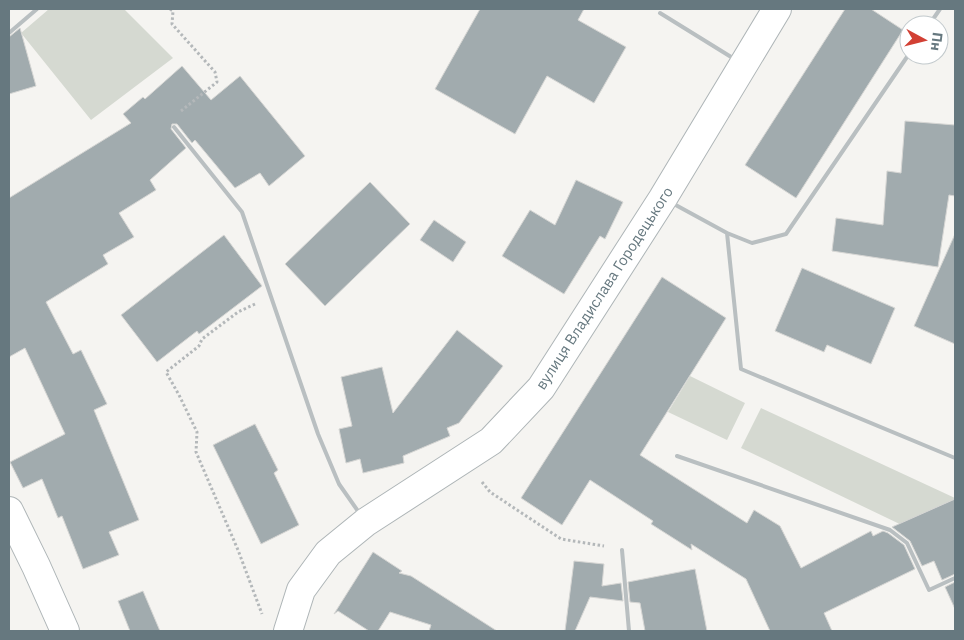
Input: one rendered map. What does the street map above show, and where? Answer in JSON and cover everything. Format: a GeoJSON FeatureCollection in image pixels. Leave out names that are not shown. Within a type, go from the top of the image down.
{"type":"FeatureCollection","features":[{"type":"Feature","properties":{"kind":"street","name":"вулиця Владислава Городецького"},"geometry":{"type":"LineString","coordinates":[[278,625],[328,553],[366,522],[491,441],[541,388],[663,198],[777,9]]}},
{"type":"Feature","properties":{"kind":"street"},"geometry":{"type":"LineString","coordinates":[[9,511],[65,631]]}},
{"type":"Feature","properties":{"kind":"lane"},"geometry":{"type":"LineString","coordinates":[[9,33],[37,9]]}},
{"type":"Feature","properties":{"kind":"lane"},"geometry":{"type":"LineString","coordinates":[[660,13],[744,64]]}},
{"type":"Feature","properties":{"kind":"lane"},"geometry":{"type":"LineString","coordinates":[[663,198],[727,234],[752,243],[786,234],[901,65]]}},
{"type":"Feature","properties":{"kind":"lane"},"geometry":{"type":"LineString","coordinates":[[174,127],[242,212],[318,434],[339,484],[366,522]]}},
{"type":"Feature","properties":{"kind":"lane"},"geometry":{"type":"LineString","coordinates":[[727,234],[741,369],[955,458]]}},
{"type":"Feature","properties":{"kind":"lane"},"geometry":{"type":"LineString","coordinates":[[677,456],[890,530],[907,543],[929,590],[955,578]]}},
{"type":"Feature","properties":{"kind":"lane"},"geometry":{"type":"LineString","coordinates":[[622,550],[629,631]]}},
{"type":"Feature","properties":{"kind":"path"},"geometry":{"type":"LineString","coordinates":[[170,9],[173,11],[172,24],[215,72],[217,82],[175,116],[174,127]]}},
{"type":"Feature","properties":{"kind":"path"},"geometry":{"type":"LineString","coordinates":[[271,296],[238,312],[202,339],[199,346],[166,372],[196,432],[196,452],[238,550],[262,613],[278,625]]}},
{"type":"Feature","properties":{"kind":"path"},"geometry":{"type":"LineString","coordinates":[[463,459],[490,492],[561,539],[622,550]]}},
{"type":"Feature","properties":{"kind":"shaded area"},"geometry":{"type":"Polygon","coordinates":[[[49,9],[124,9],[173,58],[91,120],[21,33],[49,9]]]}},
{"type":"Feature","properties":{"kind":"shaded area"},"geometry":{"type":"Polygon","coordinates":[[[690,376],[745,403],[727,440],[668,412],[690,376]]]}},
{"type":"Feature","properties":{"kind":"shaded area"},"geometry":{"type":"Polygon","coordinates":[[[761,408],[955,499],[915,517],[908,528],[741,448],[761,408]]]}},
{"type":"Feature","properties":{"kind":"building"},"geometry":{"type":"Polygon","coordinates":[[[480,9],[584,9],[578,20],[626,47],[594,103],[547,76],[515,134],[435,89],[480,9]]]}},
{"type":"Feature","properties":{"kind":"building"},"geometry":{"type":"Polygon","coordinates":[[[845,9],[871,9],[899,27],[899,36],[796,198],[745,165],[845,9]]]}},
{"type":"Feature","properties":{"kind":"building"},"geometry":{"type":"Polygon","coordinates":[[[20,28],[36,86],[9,94],[9,37],[20,28]]]}},
{"type":"Feature","properties":{"kind":"building"},"geometry":{"type":"Polygon","coordinates":[[[182,66],[211,100],[240,76],[305,156],[269,186],[260,173],[235,188],[195,140],[192,143],[177,124],[172,124],[171,129],[186,148],[150,180],[156,190],[119,213],[134,237],[103,255],[108,264],[46,302],[73,354],[81,350],[107,404],[94,410],[139,520],[109,532],[119,555],[83,569],[62,516],[58,518],[42,479],[23,488],[10,462],[65,434],[25,348],[9,357],[9,198],[131,123],[123,114],[143,97],[145,99],[182,66]]]}},
{"type":"Feature","properties":{"kind":"building"},"geometry":{"type":"Polygon","coordinates":[[[905,121],[955,125],[955,196],[949,195],[938,267],[832,251],[836,218],[883,225],[887,171],[901,173],[905,121]]]}},
{"type":"Feature","properties":{"kind":"building"},"geometry":{"type":"Polygon","coordinates":[[[576,180],[623,202],[605,239],[600,236],[564,294],[502,256],[530,210],[555,225],[576,180]]]}},
{"type":"Feature","properties":{"kind":"building"},"geometry":{"type":"Polygon","coordinates":[[[370,182],[410,224],[325,306],[285,264],[370,182]]]}},
{"type":"Feature","properties":{"kind":"building"},"geometry":{"type":"Polygon","coordinates":[[[434,220],[466,242],[453,262],[420,240],[434,220]]]}},
{"type":"Feature","properties":{"kind":"building"},"geometry":{"type":"Polygon","coordinates":[[[955,234],[955,344],[914,326],[955,234]]]}},
{"type":"Feature","properties":{"kind":"building"},"geometry":{"type":"Polygon","coordinates":[[[224,235],[262,286],[199,334],[197,331],[157,362],[121,315],[224,235]]]}},
{"type":"Feature","properties":{"kind":"building"},"geometry":{"type":"Polygon","coordinates":[[[802,268],[895,308],[871,364],[827,345],[824,352],[775,331],[802,268]]]}},
{"type":"Feature","properties":{"kind":"building"},"geometry":{"type":"Polygon","coordinates":[[[662,277],[726,318],[640,455],[747,523],[754,510],[780,526],[801,568],[871,531],[873,536],[883,531],[888,533],[904,545],[915,569],[824,613],[832,631],[770,631],[746,579],[691,544],[692,550],[651,524],[653,521],[590,480],[562,525],[521,498],[662,277]]]}},
{"type":"Feature","properties":{"kind":"building"},"geometry":{"type":"Polygon","coordinates":[[[457,330],[503,366],[459,423],[447,428],[450,436],[403,456],[404,463],[363,473],[360,459],[346,463],[339,429],[352,426],[341,377],[382,367],[393,413],[457,330]]]}},
{"type":"Feature","properties":{"kind":"building"},"geometry":{"type":"Polygon","coordinates":[[[255,424],[278,470],[274,473],[299,525],[261,544],[213,445],[255,424]]]}},
{"type":"Feature","properties":{"kind":"building"},"geometry":{"type":"Polygon","coordinates":[[[955,499],[955,574],[942,580],[934,561],[922,566],[910,541],[892,527],[955,499]]]}},
{"type":"Feature","properties":{"kind":"building"},"geometry":{"type":"Polygon","coordinates":[[[373,552],[402,571],[399,573],[411,576],[497,631],[429,631],[431,625],[390,612],[378,631],[369,631],[338,611],[334,614],[373,552]]]}},
{"type":"Feature","properties":{"kind":"building"},"geometry":{"type":"Polygon","coordinates":[[[574,561],[604,564],[602,586],[621,583],[623,601],[590,597],[575,631],[565,631],[574,561]]]}},
{"type":"Feature","properties":{"kind":"building"},"geometry":{"type":"Polygon","coordinates":[[[695,569],[707,631],[645,631],[640,603],[630,602],[628,582],[695,569]]]}},
{"type":"Feature","properties":{"kind":"building"},"geometry":{"type":"Polygon","coordinates":[[[955,582],[955,609],[945,587],[955,582]]]}},
{"type":"Feature","properties":{"kind":"building"},"geometry":{"type":"Polygon","coordinates":[[[143,591],[160,631],[130,631],[118,601],[143,591]]]}}]}
